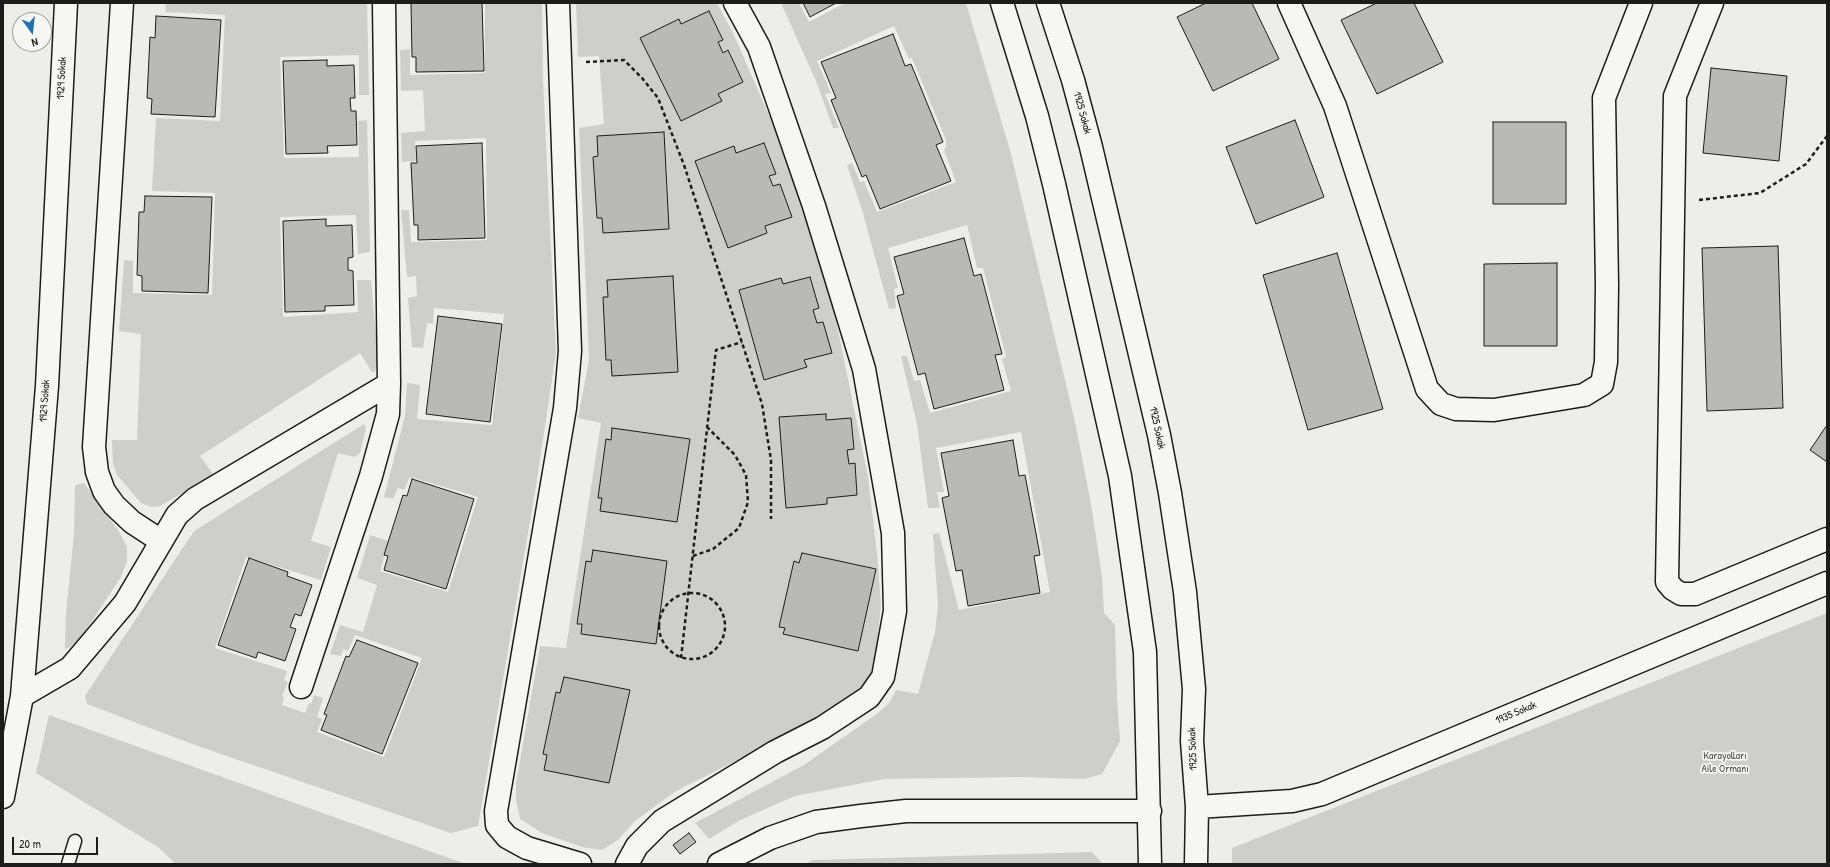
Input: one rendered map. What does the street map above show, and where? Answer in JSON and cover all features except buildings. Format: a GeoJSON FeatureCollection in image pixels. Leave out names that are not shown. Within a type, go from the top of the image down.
{"type":"FeatureCollection","features":[{"type":"Feature","properties":{"kind":"street","name":"1929 Sokak"},"geometry":{"type":"LineString","coordinates":[[3,797],[22,696],[47,386],[66,3]]}},
{"type":"Feature","properties":{"kind":"street"},"geometry":{"type":"LineString","coordinates":[[122,3],[94,446],[97,472],[104,491],[114,505],[132,522],[161,541]]}},
{"type":"Feature","properties":{"kind":"street"},"geometry":{"type":"LineString","coordinates":[[301,687],[371,476],[388,414],[389,384],[384,3]]}},
{"type":"Feature","properties":{"kind":"street"},"geometry":{"type":"LineString","coordinates":[[558,3],[570,351],[565,408],[496,811],[497,826],[506,837],[527,848],[580,864]]}},
{"type":"Feature","properties":{"kind":"street"},"geometry":{"type":"LineString","coordinates":[[627,864],[637,846],[662,821],[775,752],[822,728],[869,698],[883,677],[895,611],[893,533],[864,369],[814,206],[761,54],[735,3]]}},
{"type":"Feature","properties":{"kind":"street"},"geometry":{"type":"LineString","coordinates":[[1002,3],[1037,116],[1052,176],[1120,476],[1145,652],[1150,811],[1150,864]]}},
{"type":"Feature","properties":{"kind":"street","name":"1925 Sokak"},"geometry":{"type":"LineString","coordinates":[[1048,3],[1073,80],[1091,147],[1158,428],[1169,486],[1185,592],[1194,689],[1192,741],[1197,807],[1196,864]]}},
{"type":"Feature","properties":{"kind":"street"},"geometry":{"type":"LineString","coordinates":[[1289,3],[1335,106],[1427,389],[1441,404],[1456,409],[1494,410],[1584,395],[1602,384],[1606,362],[1608,285],[1604,98],[1641,3]]}},
{"type":"Feature","properties":{"kind":"street"},"geometry":{"type":"LineString","coordinates":[[1712,3],[1675,96],[1668,582],[1672,589],[1681,594],[1695,594],[1827,539]]}},
{"type":"Feature","properties":{"kind":"street"},"geometry":{"type":"LineString","coordinates":[[22,696],[70,668],[125,603],[177,515],[195,499],[389,384]]}},
{"type":"Feature","properties":{"kind":"street","name":"1935 Sokak"},"geometry":{"type":"LineString","coordinates":[[1197,807],[1292,801],[1322,794],[1827,583]]}},
{"type":"Feature","properties":{"kind":"street"},"geometry":{"type":"LineString","coordinates":[[719,864],[770,838],[816,822],[861,816],[906,811],[1150,811]]}},
{"type":"Feature","properties":{"kind":"lane"},"geometry":{"type":"LineString","coordinates":[[68,864],[75,840]]}},
{"type":"Feature","properties":{"kind":"path"},"geometry":{"type":"LineString","coordinates":[[559,64],[624,60],[642,78],[658,98],[684,164],[762,404],[771,460],[771,519]]}},
{"type":"Feature","properties":{"kind":"path"},"geometry":{"type":"LineString","coordinates":[[1674,203],[1760,193],[1806,164],[1827,136]]}},
{"type":"Feature","properties":{"kind":"path"},"geometry":{"type":"LineString","coordinates":[[681,658],[716,350],[742,342]]}},
{"type":"Feature","properties":{"kind":"path"},"geometry":{"type":"LineString","coordinates":[[693,556],[713,550],[739,528],[748,502],[746,475],[735,455],[707,428]]}},
{"type":"Feature","properties":{"kind":"path"},"geometry":{"type":"LineString","coordinates":[[689,593],[705,596],[714,602],[721,610],[724,620],[724,632],[720,642],[713,651],[703,657],[693,659],[681,658],[672,653],[664,645],[658,625],[661,614],[666,605],[674,598],[689,593]]}},
{"type":"Feature","properties":{"kind":"green space"},"geometry":{"type":"Polygon","coordinates":[[[166,3],[367,3],[369,95],[359,95],[359,55],[280,57],[284,158],[359,157],[358,121],[367,120],[370,252],[358,254],[356,215],[280,217],[283,317],[358,312],[357,280],[371,280],[378,360],[375,372],[372,372],[360,353],[200,456],[214,475],[160,506],[151,507],[141,503],[117,475],[113,464],[112,440],[137,440],[141,334],[119,331],[124,260],[133,261],[133,293],[212,295],[215,193],[152,191],[156,118],[220,121],[225,15],[165,12],[166,3]]]}},
{"type":"Feature","properties":{"kind":"green space"},"geometry":{"type":"Polygon","coordinates":[[[485,3],[542,3],[543,80],[556,353],[536,486],[478,826],[451,833],[192,744],[87,704],[85,696],[194,531],[364,424],[366,428],[360,453],[355,457],[338,453],[311,541],[331,547],[321,580],[246,557],[215,648],[287,671],[284,680],[288,682],[282,696],[284,697],[282,705],[305,713],[309,703],[311,704],[314,695],[323,698],[317,717],[322,719],[317,732],[384,757],[422,658],[355,635],[348,651],[343,649],[341,656],[330,654],[340,625],[363,632],[377,585],[357,578],[370,535],[389,541],[380,571],[448,592],[478,497],[410,477],[404,490],[398,488],[393,499],[384,497],[405,416],[407,383],[420,385],[417,419],[492,425],[504,314],[434,308],[433,324],[427,323],[423,348],[412,347],[408,298],[417,296],[416,276],[407,277],[401,210],[409,210],[411,242],[487,240],[486,138],[415,141],[416,161],[402,162],[401,133],[425,131],[423,90],[401,91],[400,50],[410,49],[410,75],[485,73],[485,3]]]}},
{"type":"Feature","properties":{"kind":"green space"},"geometry":{"type":"Polygon","coordinates":[[[576,3],[717,3],[733,33],[777,134],[805,211],[834,311],[868,477],[877,553],[881,605],[877,642],[871,673],[863,686],[793,732],[676,791],[635,821],[618,840],[602,850],[582,847],[542,833],[520,819],[516,800],[516,784],[540,646],[566,648],[601,423],[578,418],[589,360],[579,128],[604,124],[599,56],[578,57],[576,3]]]}},
{"type":"Feature","properties":{"kind":"green space"},"geometry":{"type":"Polygon","coordinates":[[[781,3],[799,3],[809,22],[845,3],[966,3],[1010,150],[1075,422],[1091,504],[1102,576],[1104,613],[1115,625],[1120,741],[1102,774],[1084,779],[1020,777],[884,779],[795,796],[740,820],[709,839],[695,823],[804,765],[878,713],[889,703],[896,690],[918,694],[935,632],[938,605],[933,534],[939,533],[959,610],[1050,592],[1021,432],[936,448],[944,492],[937,492],[940,508],[928,508],[917,424],[901,356],[907,356],[914,381],[920,380],[930,413],[1011,391],[1002,359],[1006,357],[983,268],[977,268],[967,225],[888,248],[898,288],[894,289],[896,308],[889,309],[863,213],[847,165],[852,163],[860,182],[864,181],[877,212],[956,182],[944,150],[946,147],[946,140],[912,58],[909,59],[894,26],[817,61],[831,93],[825,94],[839,128],[833,128],[816,81],[781,3]]]}},
{"type":"Feature","properties":{"kind":"green space"},"geometry":{"type":"Polygon","coordinates":[[[84,483],[118,530],[127,547],[127,561],[121,577],[82,636],[70,647],[65,649],[66,613],[74,534],[75,485],[84,483]]]}},
{"type":"Feature","properties":{"kind":"green space","name":"Karayolları Aile Ormanı"},"geometry":{"type":"Polygon","coordinates":[[[1827,613],[1827,864],[1232,864],[1232,848],[1827,613]]]}},
{"type":"Feature","properties":{"kind":"green space"},"geometry":{"type":"Polygon","coordinates":[[[49,715],[466,864],[176,864],[158,847],[36,773],[49,715]]]}},
{"type":"Feature","properties":{"kind":"green space"},"geometry":{"type":"Polygon","coordinates":[[[1092,852],[1103,864],[806,864],[812,860],[1092,852]]]}}]}
